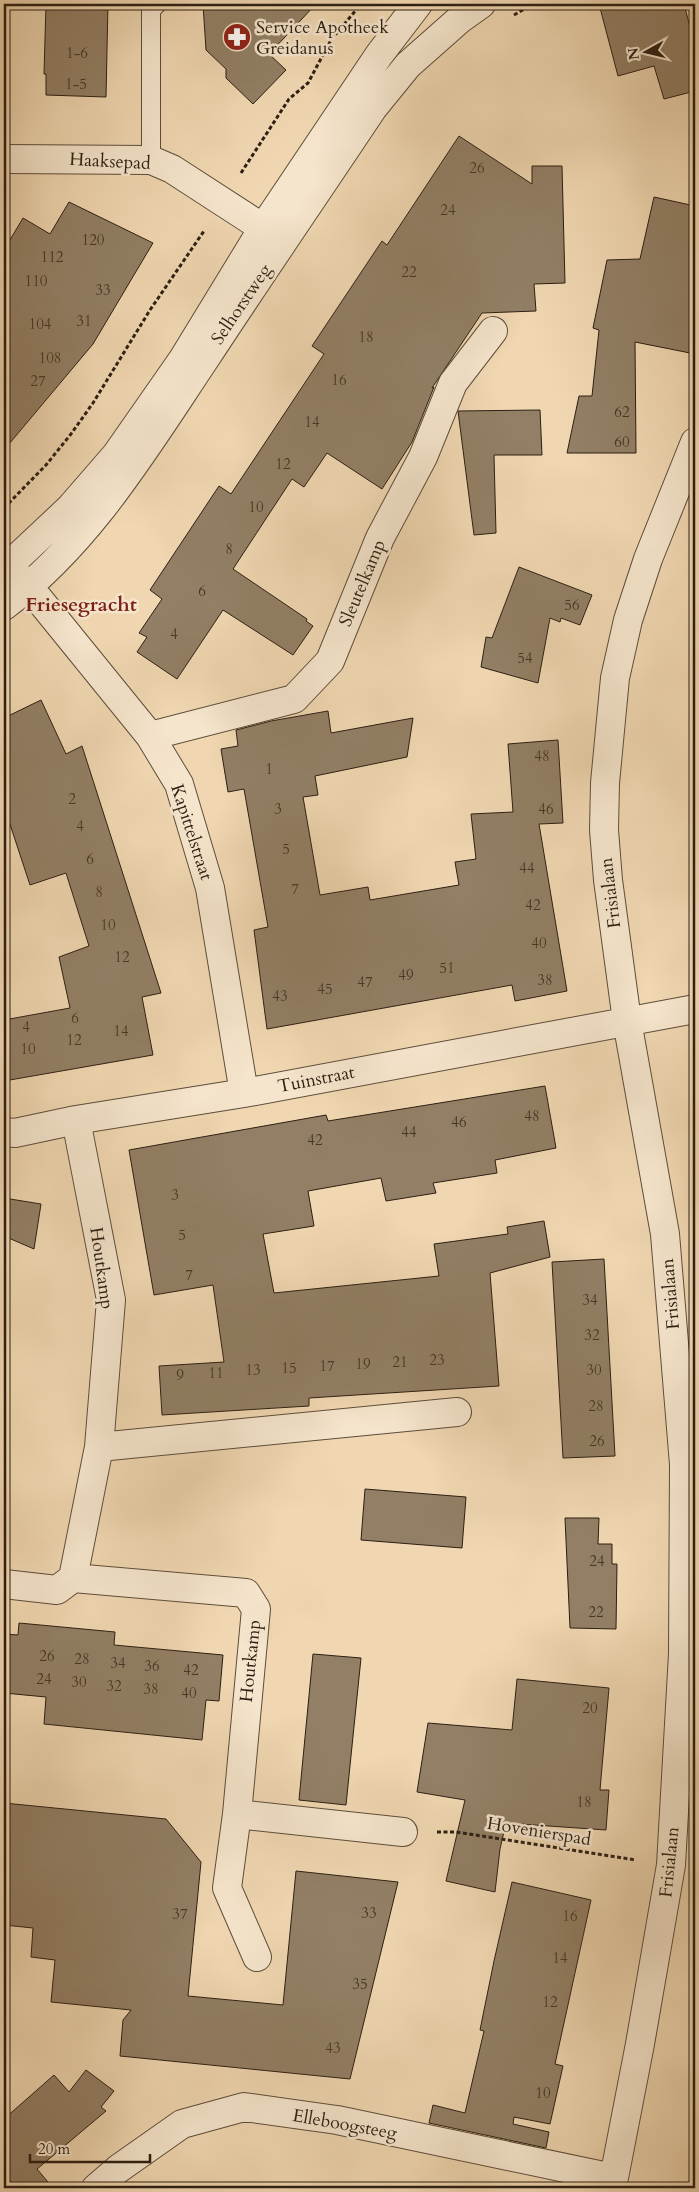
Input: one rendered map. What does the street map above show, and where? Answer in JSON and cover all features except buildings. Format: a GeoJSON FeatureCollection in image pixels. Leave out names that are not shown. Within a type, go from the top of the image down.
{"type":"FeatureCollection","features":[{"type":"Feature","properties":{"kind":"street","name":"Selhorstweg"},"geometry":{"type":"LineString","coordinates":[[4,606],[29,588],[65,552],[126,478],[380,55],[418,4]]}},
{"type":"Feature","properties":{"kind":"street","name":"Selhorstweg"},"geometry":{"type":"LineString","coordinates":[[7,568],[70,508],[116,455],[183,358],[273,234],[408,65],[460,19],[481,4]]}},
{"type":"Feature","properties":{"kind":"street","name":"Haaksepad"},"geometry":{"type":"LineString","coordinates":[[4,159],[151,160],[172,169],[273,234]]}},
{"type":"Feature","properties":{"kind":"street","name":"Sleutelkamp"},"geometry":{"type":"LineString","coordinates":[[150,736],[294,699],[330,661],[380,538],[422,457],[453,384],[493,330]]}},
{"type":"Feature","properties":{"kind":"street","name":"Frisialaan"},"geometry":{"type":"LineString","coordinates":[[613,2183],[640,2044],[671,1866],[684,1654],[684,1464],[665,1234],[627,1021],[608,880],[604,830],[605,783],[615,678],[628,620],[645,568],[682,470],[695,442]]}},
{"type":"Feature","properties":{"kind":"street","name":"Kapittelstraat"},"geometry":{"type":"LineString","coordinates":[[7,568],[29,588],[150,736],[179,784],[210,888],[244,1093]]}},
{"type":"Feature","properties":{"kind":"street","name":"Tuinstraat"},"geometry":{"type":"LineString","coordinates":[[4,1132],[15,1133],[76,1120],[244,1093],[695,1009]]}},
{"type":"Feature","properties":{"kind":"street","name":"Houtkamp"},"geometry":{"type":"LineString","coordinates":[[76,1120],[111,1300],[99,1447],[73,1578],[246,1593],[256,1608],[237,1814],[227,1888],[257,1957]]}},
{"type":"Feature","properties":{"kind":"street"},"geometry":{"type":"LineString","coordinates":[[99,1447],[457,1412]]}},
{"type":"Feature","properties":{"kind":"street"},"geometry":{"type":"LineString","coordinates":[[4,1584],[57,1590],[73,1578]]}},
{"type":"Feature","properties":{"kind":"street"},"geometry":{"type":"LineString","coordinates":[[237,1814],[403,1832]]}},
{"type":"Feature","properties":{"kind":"street","name":"Elleboogsteeg"},"geometry":{"type":"LineString","coordinates":[[96,2188],[118,2169],[182,2124],[244,2108],[337,2120],[613,2183]]}},
{"type":"Feature","properties":{"kind":"lane"},"geometry":{"type":"LineString","coordinates":[[151,160],[151,10],[157,4]]}},
{"type":"Feature","properties":{"kind":"path"},"geometry":{"type":"LineString","coordinates":[[4,508],[46,465],[76,426],[289,99],[308,83],[331,40],[361,4]]}},
{"type":"Feature","properties":{"kind":"path"},"geometry":{"type":"LineString","coordinates":[[525,8],[532,4]]}},
{"type":"Feature","properties":{"kind":"path","name":"Hovenierspad"},"geometry":{"type":"LineString","coordinates":[[403,1832],[456,1832],[671,1866]]}},
{"type":"Feature","properties":{"kind":"place","name":"Service Apotheek Greidanus"},"geometry":{"type":"Point","coordinates":[237,37]}},
{"type":"Feature","properties":{"kind":"district","name":"Friesegracht"},"geometry":{"type":"Point","coordinates":[81,604]}}]}
